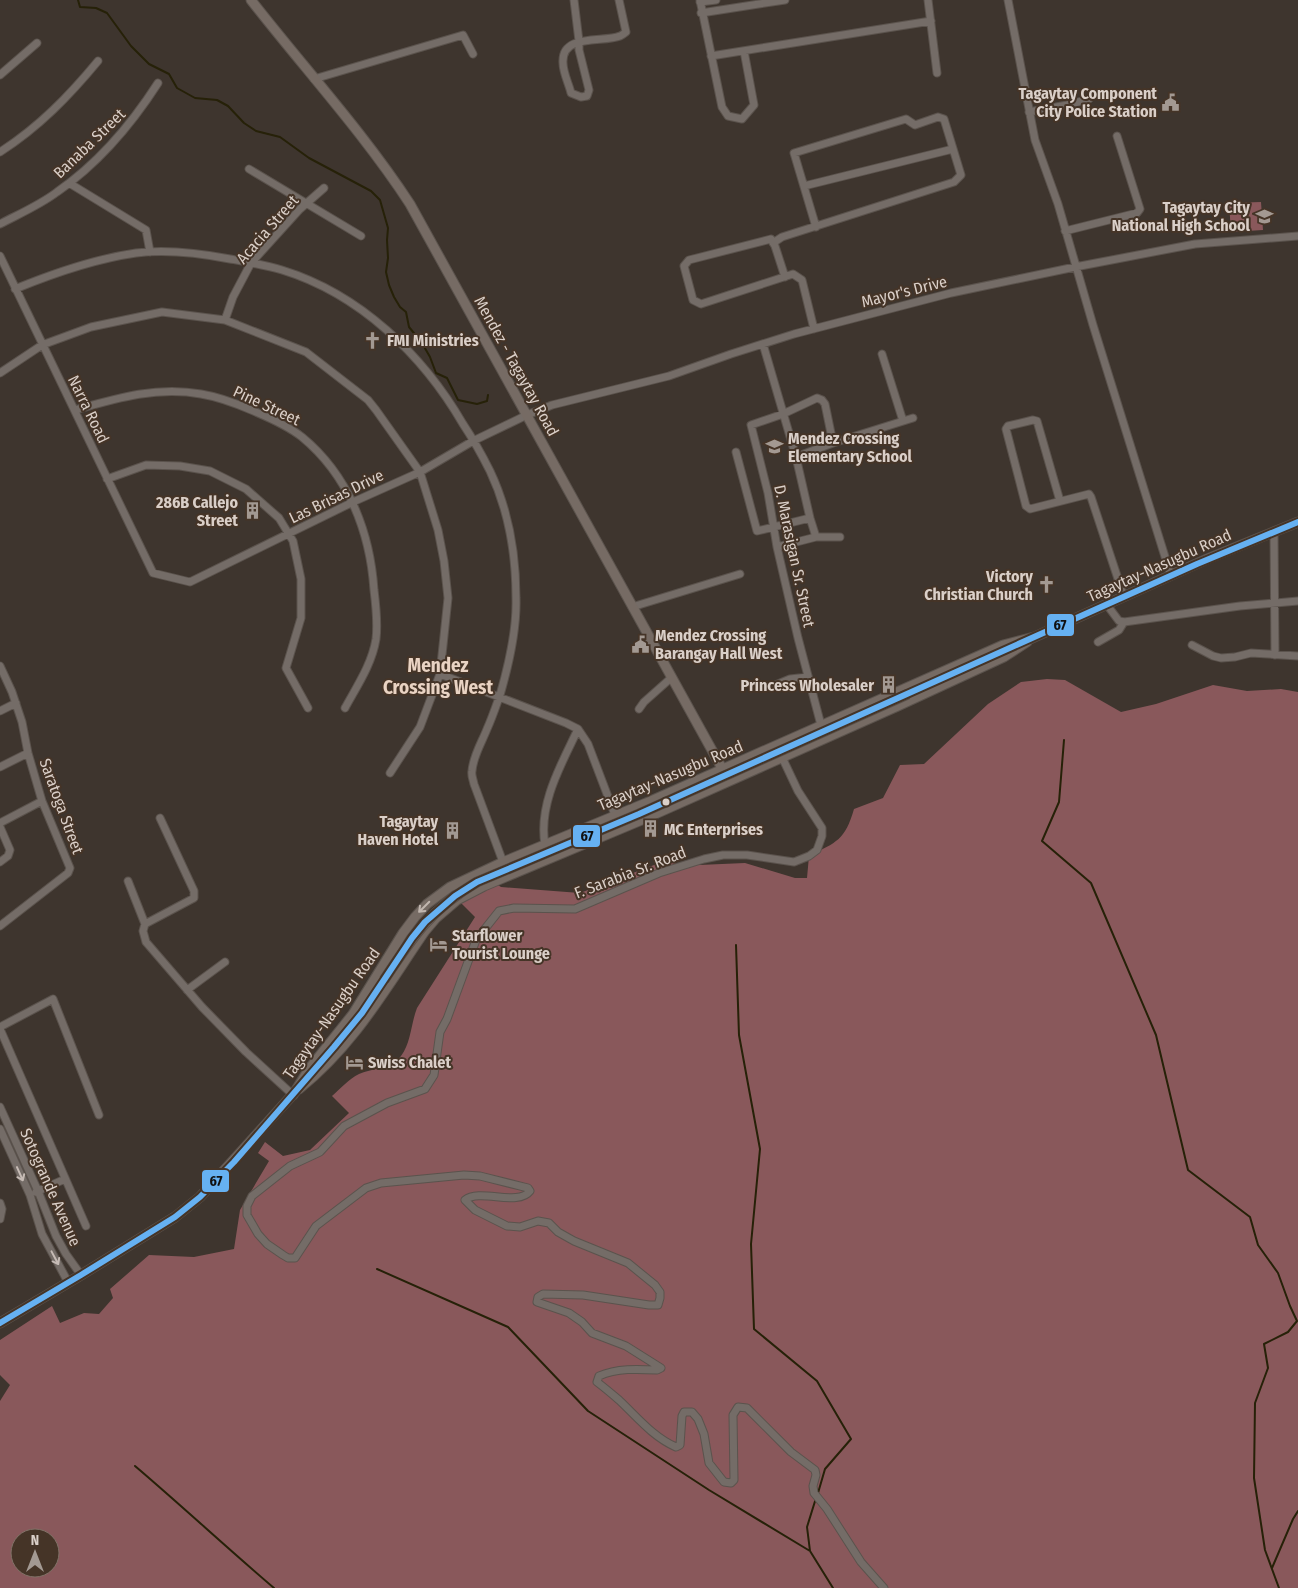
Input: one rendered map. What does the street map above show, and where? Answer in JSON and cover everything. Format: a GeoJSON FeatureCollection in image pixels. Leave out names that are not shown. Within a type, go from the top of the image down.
{"type":"FeatureCollection","features":[{"type":"Feature","properties":{"kind":"main road","name":"Mendez - Tagaytay Road"},"geometry":{"type":"LineString","coordinates":[[250,0],[385,167],[405,197],[434,246],[729,781]]}},
{"type":"Feature","properties":{"kind":"main road","name":"Tagaytay-Nasugbu Road"},"geometry":{"type":"LineString","coordinates":[[0,1323],[68,1282],[82,1276],[175,1217],[200,1197],[293,1095],[362,1013],[412,938],[425,922],[455,896],[477,882],[622,821],[1171,576],[1296,523]]}},
{"type":"Feature","properties":{"kind":"main road","name":"Tagaytay-Nasugbu Road"},"geometry":{"type":"LineString","coordinates":[[293,1095],[309,1068],[353,1014],[415,917],[427,904],[450,887],[503,862],[776,746],[1003,645],[1034,637]]}},
{"type":"Feature","properties":{"kind":"main road","name":"Tagaytay-Nasugbu Road"},"geometry":{"type":"LineString","coordinates":[[293,1095],[317,1075],[341,1050],[365,1021],[425,931],[436,918],[458,900],[484,886],[644,819],[1004,657],[1034,637]]}},
{"type":"Feature","properties":{"kind":"street"},"geometry":{"type":"LineString","coordinates":[[574,0],[579,41],[579,50],[589,90],[587,96],[581,97],[571,93],[562,64],[564,55],[570,47],[579,41],[620,36],[626,32],[619,0]]}},
{"type":"Feature","properties":{"kind":"street"},"geometry":{"type":"LineString","coordinates":[[716,0],[700,1],[722,107],[728,116],[742,119],[754,105],[744,51]]}},
{"type":"Feature","properties":{"kind":"street"},"geometry":{"type":"LineString","coordinates":[[702,13],[757,2],[785,0]]}},
{"type":"Feature","properties":{"kind":"street"},"geometry":{"type":"LineString","coordinates":[[928,0],[937,73]]}},
{"type":"Feature","properties":{"kind":"street"},"geometry":{"type":"LineString","coordinates":[[1008,0],[1035,140],[1058,204],[1075,267],[1171,576]]}},
{"type":"Feature","properties":{"kind":"street"},"geometry":{"type":"LineString","coordinates":[[711,56],[931,21]]}},
{"type":"Feature","properties":{"kind":"street"},"geometry":{"type":"LineString","coordinates":[[314,79],[463,35],[473,54]]}},
{"type":"Feature","properties":{"kind":"street"},"geometry":{"type":"LineString","coordinates":[[0,76],[37,43]]}},
{"type":"Feature","properties":{"kind":"street"},"geometry":{"type":"LineString","coordinates":[[0,152],[24,136],[53,112],[98,61]]}},
{"type":"Feature","properties":{"kind":"street","name":"Banaba Street"},"geometry":{"type":"LineString","coordinates":[[0,224],[55,194],[69,183],[117,139],[138,113],[158,83]]}},
{"type":"Feature","properties":{"kind":"street"},"geometry":{"type":"LineString","coordinates":[[1030,112],[1090,99]]}},
{"type":"Feature","properties":{"kind":"street"},"geometry":{"type":"LineString","coordinates":[[773,243],[782,237],[816,227],[954,182],[961,175],[944,120],[938,117],[915,126],[906,119],[794,152],[816,227]]}},
{"type":"Feature","properties":{"kind":"street"},"geometry":{"type":"LineString","coordinates":[[1065,231],[1137,213],[1140,209],[1117,136]]}},
{"type":"Feature","properties":{"kind":"street"},"geometry":{"type":"LineString","coordinates":[[804,186],[953,149]]}},
{"type":"Feature","properties":{"kind":"street"},"geometry":{"type":"LineString","coordinates":[[248,169],[360,236]]}},
{"type":"Feature","properties":{"kind":"street"},"geometry":{"type":"LineString","coordinates":[[69,183],[146,230],[150,252]]}},
{"type":"Feature","properties":{"kind":"street","name":"Acacia Street"},"geometry":{"type":"LineString","coordinates":[[225,320],[233,297],[251,263],[306,204],[324,188]]}},
{"type":"Feature","properties":{"kind":"street","name":"Mayor's Drive"},"geometry":{"type":"LineString","coordinates":[[527,415],[552,405],[669,376],[814,329],[951,293],[1195,244],[1298,236]]}},
{"type":"Feature","properties":{"kind":"street"},"geometry":{"type":"LineString","coordinates":[[784,277],[771,239],[689,260],[684,266],[693,300],[702,304],[784,277],[793,274],[802,280],[814,329]]}},
{"type":"Feature","properties":{"kind":"street"},"geometry":{"type":"LineString","coordinates":[[16,289],[77,266],[136,253],[182,252],[251,263],[283,270],[313,282],[342,298],[387,330],[413,355],[456,411],[474,441],[490,471],[510,532],[516,614],[510,655],[499,697],[471,772],[503,862]]}},
{"type":"Feature","properties":{"kind":"street","name":"Narra Road"},"geometry":{"type":"LineString","coordinates":[[0,256],[153,573]]}},
{"type":"Feature","properties":{"kind":"street"},"geometry":{"type":"LineString","coordinates":[[0,373],[42,345],[91,327],[162,312],[225,320],[306,352],[368,400],[420,472],[438,530],[448,598],[440,674],[420,727],[390,773]]}},
{"type":"Feature","properties":{"kind":"street"},"geometry":{"type":"LineString","coordinates":[[763,344],[796,457],[816,537]]}},
{"type":"Feature","properties":{"kind":"street"},"geometry":{"type":"LineString","coordinates":[[882,354],[903,421]]}},
{"type":"Feature","properties":{"kind":"street","name":"Pine Street"},"geometry":{"type":"LineString","coordinates":[[75,410],[116,398],[151,391],[201,394],[231,402],[264,415],[300,436],[323,458],[354,502],[365,535],[373,573],[376,638],[370,660],[345,708]]}},
{"type":"Feature","properties":{"kind":"street"},"geometry":{"type":"LineString","coordinates":[[784,414],[818,398],[822,400],[825,404],[833,443]]}},
{"type":"Feature","properties":{"kind":"street","name":"D. Marasigan Sr. Street"},"geometry":{"type":"LineString","coordinates":[[784,414],[751,425],[768,493],[777,547],[821,725]]}},
{"type":"Feature","properties":{"kind":"street","name":"Las Brisas Drive"},"geometry":{"type":"LineString","coordinates":[[153,573],[190,582],[420,472],[474,441],[527,415]]}},
{"type":"Feature","properties":{"kind":"street"},"geometry":{"type":"LineString","coordinates":[[796,457],[833,443],[913,418]]}},
{"type":"Feature","properties":{"kind":"street"},"geometry":{"type":"LineString","coordinates":[[1060,501],[1037,421],[1033,420],[1008,426],[1006,429],[1026,506],[1030,509],[1089,494],[1124,597]]}},
{"type":"Feature","properties":{"kind":"street"},"geometry":{"type":"LineString","coordinates":[[736,452],[757,531],[810,518]]}},
{"type":"Feature","properties":{"kind":"street"},"geometry":{"type":"LineString","coordinates":[[107,479],[146,465],[180,466],[210,471],[246,489],[279,518],[293,541],[301,579],[301,618],[286,668],[308,708]]}},
{"type":"Feature","properties":{"kind":"street"},"geometry":{"type":"LineString","coordinates":[[1274,532],[1275,655]]}},
{"type":"Feature","properties":{"kind":"street"},"geometry":{"type":"LineString","coordinates":[[777,547],[816,537],[840,537]]}},
{"type":"Feature","properties":{"kind":"street"},"geometry":{"type":"LineString","coordinates":[[632,607],[740,574]]}},
{"type":"Feature","properties":{"kind":"street"},"geometry":{"type":"LineString","coordinates":[[1107,605],[1119,621],[1124,622],[1274,602],[1298,602]]}},
{"type":"Feature","properties":{"kind":"street"},"geometry":{"type":"LineString","coordinates":[[1098,642],[1119,630],[1124,622]]}},
{"type":"Feature","properties":{"kind":"street"},"geometry":{"type":"LineString","coordinates":[[1192,645],[1221,658],[1250,653],[1298,656]]}},
{"type":"Feature","properties":{"kind":"street","name":"Saratoga Street"},"geometry":{"type":"LineString","coordinates":[[0,666],[22,722],[28,753],[42,800],[70,868],[68,873],[0,926]]}},
{"type":"Feature","properties":{"kind":"street"},"geometry":{"type":"LineString","coordinates":[[440,674],[578,729],[588,744],[615,815]]}},
{"type":"Feature","properties":{"kind":"street"},"geometry":{"type":"LineString","coordinates":[[771,687],[790,679],[808,677]]}},
{"type":"Feature","properties":{"kind":"street"},"geometry":{"type":"LineString","coordinates":[[639,709],[644,702],[671,678]]}},
{"type":"Feature","properties":{"kind":"street"},"geometry":{"type":"LineString","coordinates":[[0,711],[16,703]]}},
{"type":"Feature","properties":{"kind":"street"},"geometry":{"type":"LineString","coordinates":[[545,845],[543,829],[545,808],[578,729]]}},
{"type":"Feature","properties":{"kind":"street","name":"F. Sarabia Sr. Road"},"geometry":{"type":"LineString","coordinates":[[776,746],[798,791],[822,828],[822,836],[817,850],[809,856],[794,862],[747,855],[704,859],[659,873],[575,909],[514,908],[500,911],[476,940],[447,1019],[440,1032],[434,1075],[425,1089],[387,1103],[344,1126],[320,1152],[290,1166],[252,1196],[247,1206],[248,1215],[258,1234],[268,1244],[288,1258],[295,1258],[316,1226],[366,1188],[381,1183],[464,1175],[480,1176],[528,1188],[530,1191],[525,1196],[476,1196],[465,1199],[465,1202],[475,1210],[507,1226],[520,1227],[538,1221],[549,1223],[558,1232],[574,1241],[628,1263],[660,1292],[658,1304],[649,1305],[583,1295],[543,1294],[538,1297],[537,1302],[570,1313],[592,1333],[626,1346],[660,1368],[657,1370],[607,1372],[599,1376],[598,1382],[651,1432],[668,1444],[676,1447],[680,1445],[682,1416],[684,1412],[692,1412],[698,1419],[704,1434],[709,1463],[727,1484],[732,1483],[734,1480],[733,1415],[738,1407],[747,1408],[791,1452],[815,1470],[814,1493],[861,1562],[884,1588]]}},
{"type":"Feature","properties":{"kind":"street"},"geometry":{"type":"LineString","coordinates":[[0,766],[28,753]]}},
{"type":"Feature","properties":{"kind":"street"},"geometry":{"type":"LineString","coordinates":[[0,862],[8,856],[10,850],[0,825],[42,800]]}},
{"type":"Feature","properties":{"kind":"street"},"geometry":{"type":"LineString","coordinates":[[145,924],[194,898],[194,891],[160,818]]}},
{"type":"Feature","properties":{"kind":"street"},"geometry":{"type":"LineString","coordinates":[[128,881],[145,924],[143,932],[146,942],[187,990],[246,1052],[263,1069],[268,1070],[293,1095]]}},
{"type":"Feature","properties":{"kind":"street"},"geometry":{"type":"LineString","coordinates":[[187,990],[225,962]]}},
{"type":"Feature","properties":{"kind":"street"},"geometry":{"type":"LineString","coordinates":[[86,1226],[2,1041],[0,1028],[54,998],[99,1115]]}},
{"type":"Feature","properties":{"kind":"street","name":"Sotogrande Avenue"},"geometry":{"type":"LineString","coordinates":[[1,1112],[38,1191],[56,1236],[82,1276]]}},
{"type":"Feature","properties":{"kind":"street","name":"Sotogrande Avenue"},"geometry":{"type":"LineString","coordinates":[[0,1129],[30,1195],[46,1241],[68,1282]]}},
{"type":"Feature","properties":{"kind":"street"},"geometry":{"type":"LineString","coordinates":[[30,1195],[65,1179]]}},
{"type":"Feature","properties":{"kind":"street"},"geometry":{"type":"LineString","coordinates":[[0,1203],[2,1209],[0,1218]]}},
{"type":"Feature","properties":{"kind":"street"},"geometry":{"type":"LineString","coordinates":[[39,1225],[49,1221]]}},
{"type":"Feature","properties":{"kind":"street"},"geometry":{"type":"LineString","coordinates":[[46,1241],[56,1236]]}},
{"type":"Feature","properties":{"kind":"shaded area"},"geometry":{"type":"Polygon","coordinates":[[[1261,202],[1263,230],[1231,232],[1229,203],[1261,202]]]}},
{"type":"Feature","properties":{"kind":"shaded area"},"geometry":{"type":"Polygon","coordinates":[[[1047,679],[1065,680],[1121,712],[1156,704],[1213,685],[1247,691],[1281,689],[1298,692],[1298,1588],[0,1588],[0,1401],[10,1385],[0,1375],[0,1340],[52,1306],[60,1323],[84,1313],[99,1314],[113,1298],[110,1289],[149,1255],[194,1257],[234,1249],[240,1210],[269,1161],[258,1153],[265,1142],[283,1156],[310,1150],[349,1113],[332,1096],[355,1076],[387,1066],[401,1056],[409,1039],[417,1008],[475,917],[459,901],[495,883],[501,887],[580,893],[662,862],[699,865],[745,863],[795,878],[807,878],[809,856],[839,839],[851,819],[854,809],[883,798],[900,765],[924,764],[988,704],[1021,682],[1047,679]]]}},
{"type":"Feature","properties":{"kind":"waterway"},"geometry":{"type":"LineString","coordinates":[[78,0],[80,7],[96,8],[107,13],[131,46],[149,64],[169,74],[177,88],[195,98],[217,100],[228,106],[244,123],[256,131],[280,137],[309,158],[371,191],[380,200],[388,228],[386,272],[389,285],[400,307],[406,312],[409,327],[422,343],[436,373],[447,378],[458,400],[477,404],[487,401],[488,395]]}},
{"type":"Feature","properties":{"kind":"waterway"},"geometry":{"type":"LineString","coordinates":[[1064,740],[1059,802],[1042,841],[1091,883],[1156,1035],[1188,1170],[1250,1217],[1258,1245],[1278,1273],[1297,1321],[1288,1332],[1264,1344],[1268,1368],[1255,1403],[1254,1478],[1265,1550],[1279,1588]]}},
{"type":"Feature","properties":{"kind":"waterway"},"geometry":{"type":"LineString","coordinates":[[736,945],[739,1035],[760,1149],[751,1244],[754,1329],[817,1381],[851,1439],[825,1469],[818,1493]]}},
{"type":"Feature","properties":{"kind":"waterway"},"geometry":{"type":"LineString","coordinates":[[377,1269],[508,1327],[588,1411],[709,1490],[810,1551],[833,1588]]}},
{"type":"Feature","properties":{"kind":"waterway"},"geometry":{"type":"LineString","coordinates":[[135,1466],[274,1588]]}},
{"type":"Feature","properties":{"kind":"waterway"},"geometry":{"type":"LineString","coordinates":[[810,1551],[807,1527],[816,1498]]}},
{"type":"Feature","properties":{"kind":"waterway"},"geometry":{"type":"LineString","coordinates":[[1272,1568],[1298,1511]]}},
{"type":"Feature","properties":{"kind":"transit line","name":"67"},"geometry":{"type":"LineString","coordinates":[[0,1323],[175,1217],[200,1197],[234,1162],[362,1013],[412,938],[425,922],[455,896],[477,882],[639,814],[1197,564],[1298,522]]}},
{"type":"Feature","properties":{"kind":"place","name":"Tagaytay Component City Police Station"},"geometry":{"type":"Point","coordinates":[1171,102]}},
{"type":"Feature","properties":{"kind":"place","name":"Tagaytay City National High School"},"geometry":{"type":"Point","coordinates":[1264,216]}},
{"type":"Feature","properties":{"kind":"place","name":"FMI Ministries"},"geometry":{"type":"Point","coordinates":[373,340]}},
{"type":"Feature","properties":{"kind":"place","name":"Mendez Crossing Elementary School"},"geometry":{"type":"Point","coordinates":[774,447]}},
{"type":"Feature","properties":{"kind":"place","name":"286B Callejo Street"},"geometry":{"type":"Point","coordinates":[252,511]}},
{"type":"Feature","properties":{"kind":"place","name":"Victory Christian Church"},"geometry":{"type":"Point","coordinates":[1047,585]}},
{"type":"Feature","properties":{"kind":"place","name":"Mendez Crossing Barangay Hall West"},"geometry":{"type":"Point","coordinates":[641,644]}},
{"type":"Feature","properties":{"kind":"place","name":"Princess Wholesaler"},"geometry":{"type":"Point","coordinates":[888,685]}},
{"type":"Feature","properties":{"kind":"place","name":"MC Enterprises"},"geometry":{"type":"Point","coordinates":[650,829]}},
{"type":"Feature","properties":{"kind":"place","name":"Tagaytay Haven Hotel"},"geometry":{"type":"Point","coordinates":[452,830]}},
{"type":"Feature","properties":{"kind":"place","name":"Starflower Tourist Lounge"},"geometry":{"type":"Point","coordinates":[438,944]}},
{"type":"Feature","properties":{"kind":"place","name":"Swiss Chalet"},"geometry":{"type":"Point","coordinates":[354,1062]}},
{"type":"Feature","properties":{"kind":"district","name":"Mendez Crossing West"},"geometry":{"type":"Point","coordinates":[438,676]}}]}
